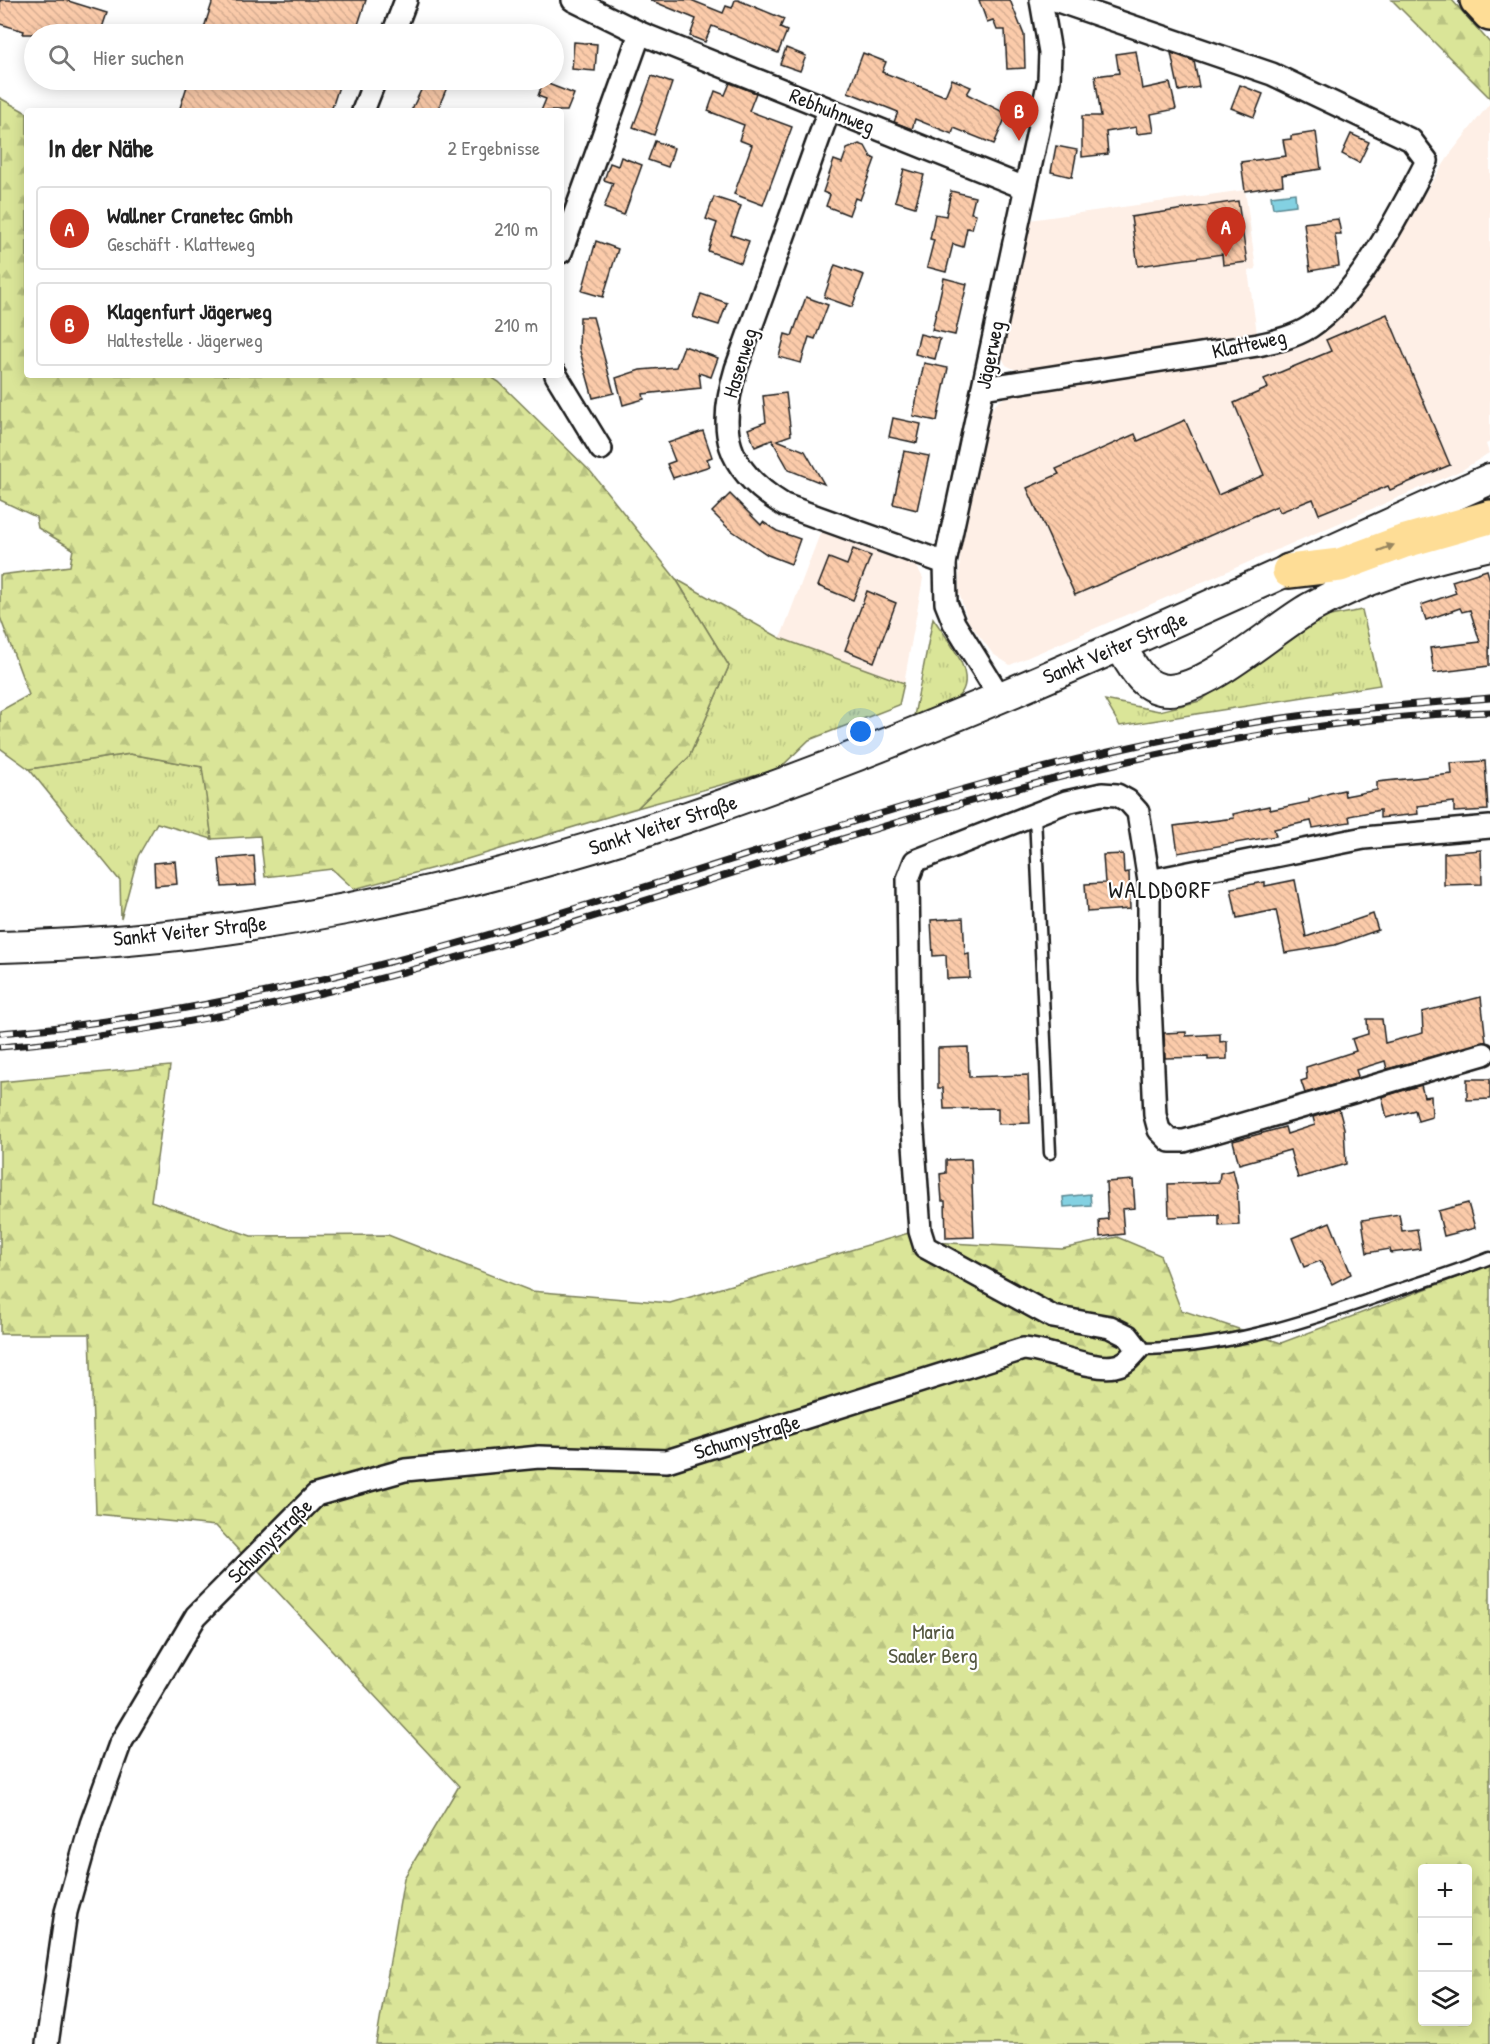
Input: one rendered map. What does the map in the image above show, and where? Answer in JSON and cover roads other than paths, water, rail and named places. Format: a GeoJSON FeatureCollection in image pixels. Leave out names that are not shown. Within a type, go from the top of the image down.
{"type":"FeatureCollection","features":[{"type":"Feature","properties":{"kind":"highway"},"geometry":{"type":"LineString","coordinates":[[1477,0],[1490,14]]}},
{"type":"Feature","properties":{"kind":"highway"},"geometry":{"type":"LineString","coordinates":[[1289,571],[1340,565],[1402,542],[1490,518]]}},
{"type":"Feature","properties":{"kind":"main road","name":"Sankt Veiter Straße"},"geometry":{"type":"LineString","coordinates":[[0,947],[186,934],[273,922],[458,886],[646,833],[743,800],[1121,647],[1289,571],[1363,534],[1490,478]]}},
{"type":"Feature","properties":{"kind":"main road"},"geometry":{"type":"LineString","coordinates":[[1121,647],[1138,677],[1150,685],[1168,690],[1189,686],[1215,672],[1310,608],[1354,586],[1402,568],[1490,545]]}},
{"type":"Feature","properties":{"kind":"street"},"geometry":{"type":"LineString","coordinates":[[397,24],[406,0]]}},
{"type":"Feature","properties":{"kind":"street","name":"Rebhuhnweg"},"geometry":{"type":"LineString","coordinates":[[573,0],[640,33],[1025,188]]}},
{"type":"Feature","properties":{"kind":"street","name":"Jägerweg"},"geometry":{"type":"LineString","coordinates":[[1000,697],[954,623],[946,603],[945,564],[1049,80],[1050,52],[1041,0]]}},
{"type":"Feature","properties":{"kind":"street","name":"Klatteweg"},"geometry":{"type":"LineString","coordinates":[[983,388],[1070,376],[1286,339],[1309,327],[1346,295],[1427,161],[1411,140],[1272,74],[1056,0]]}},
{"type":"Feature","properties":{"kind":"street"},"geometry":{"type":"LineString","coordinates":[[564,244],[640,33]]}},
{"type":"Feature","properties":{"kind":"street"},"geometry":{"type":"LineString","coordinates":[[364,108],[371,90]]}},
{"type":"Feature","properties":{"kind":"street","name":"Hasenweg"},"geometry":{"type":"LineString","coordinates":[[828,110],[736,369],[725,413],[726,437],[735,459],[747,477],[764,493],[784,505],[945,564]]}},
{"type":"Feature","properties":{"kind":"street"},"geometry":{"type":"LineString","coordinates":[[558,378],[601,449]]}},
{"type":"Feature","properties":{"kind":"street"},"geometry":{"type":"LineString","coordinates":[[1138,1349],[1128,1336],[1110,1327],[1053,1317],[925,1247],[920,1231],[911,1101],[908,879],[915,861],[1066,802],[1102,794],[1117,795],[1128,801],[1138,812],[1149,881],[1149,980],[1155,1115],[1159,1130],[1170,1142],[1184,1142],[1487,1053]]}},
{"type":"Feature","properties":{"kind":"street"},"geometry":{"type":"LineString","coordinates":[[1149,881],[1364,838],[1490,827]]}},
{"type":"Feature","properties":{"kind":"street","name":"Schumystraße"},"geometry":{"type":"LineString","coordinates":[[47,2044],[66,1912],[91,1824],[120,1744],[195,1616],[316,1495],[405,1470],[539,1457],[667,1461],[839,1409],[921,1380],[1023,1349],[1039,1350],[1083,1362],[1114,1366],[1128,1360],[1138,1349]]}},
{"type":"Feature","properties":{"kind":"lane"},"geometry":{"type":"LineString","coordinates":[[1035,815],[1050,1153]]}},
{"type":"Feature","properties":{"kind":"lane"},"geometry":{"type":"LineString","coordinates":[[1138,1349],[1179,1349],[1223,1343],[1293,1325],[1490,1258]]}},
{"type":"Feature","properties":{"kind":"water"},"geometry":{"type":"Polygon","coordinates":[[[1295,193],[1296,205],[1273,208],[1271,196],[1295,193]]]}},
{"type":"Feature","properties":{"kind":"water"},"geometry":{"type":"Polygon","coordinates":[[[1090,1194],[1091,1205],[1064,1207],[1063,1197],[1090,1194]]]}},
{"type":"Feature","properties":{"kind":"railway"},"geometry":{"type":"LineString","coordinates":[[0,1033],[125,1018],[249,996],[372,967],[614,897],[854,821],[975,786],[1110,752],[1275,719],[1367,708],[1490,698]]}},
{"type":"Feature","properties":{"kind":"railway"},"geometry":{"type":"LineString","coordinates":[[0,1047],[190,1021],[376,979],[560,927],[927,814],[1111,765],[1299,729],[1490,712]]}},
{"type":"Feature","properties":{"kind":"place","name":"Klagenfurt Jägerweg"},"geometry":{"type":"Point","coordinates":[1019,141]}},
{"type":"Feature","properties":{"kind":"place","name":"Wallner Cranetec Gmbh"},"geometry":{"type":"Point","coordinates":[1226,257]}},
{"type":"Feature","properties":{"kind":"district","name":"WALDDORF"},"geometry":{"type":"Point","coordinates":[1160,890]}},
{"type":"Feature","properties":{"kind":"park label","name":"Maria Saaler Berg"},"geometry":{"type":"Point","coordinates":[933,1644]}}]}
